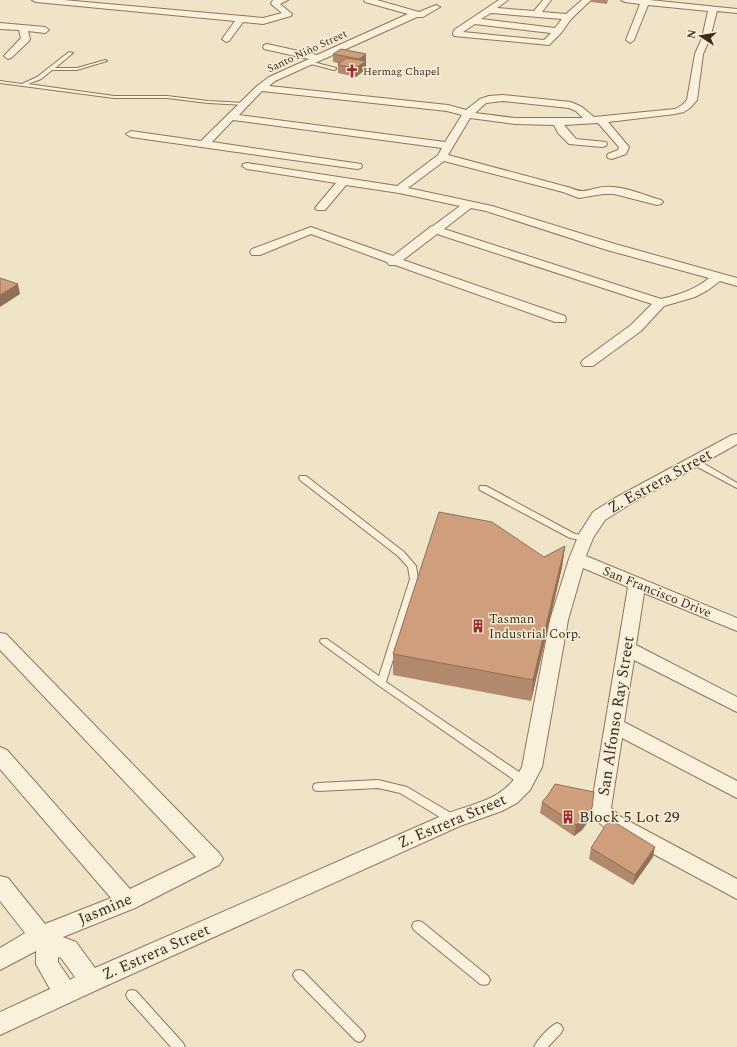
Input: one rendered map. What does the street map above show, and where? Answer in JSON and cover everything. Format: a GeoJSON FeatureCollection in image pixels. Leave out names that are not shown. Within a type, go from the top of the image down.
{"type":"FeatureCollection","features":[{"type":"Feature","properties":{"kind":"street"},"geometry":{"type":"LineString","coordinates":[[36,0],[265,21],[287,15],[275,4],[276,2],[284,0]]}},
{"type":"Feature","properties":{"kind":"street"},"geometry":{"type":"LineString","coordinates":[[118,16],[131,9],[142,0]]}},
{"type":"Feature","properties":{"kind":"street"},"geometry":{"type":"LineString","coordinates":[[368,0],[416,14]]}},
{"type":"Feature","properties":{"kind":"street"},"geometry":{"type":"LineString","coordinates":[[504,0],[457,32],[457,34],[546,43],[558,31],[568,17],[587,0]]}},
{"type":"Feature","properties":{"kind":"street"},"geometry":{"type":"LineString","coordinates":[[536,14],[547,0]]}},
{"type":"Feature","properties":{"kind":"street"},"geometry":{"type":"LineString","coordinates":[[625,0],[737,11]]}},
{"type":"Feature","properties":{"kind":"street"},"geometry":{"type":"LineString","coordinates":[[630,40],[645,2]]}},
{"type":"Feature","properties":{"kind":"street","name":"Santo Niño Street"},"geometry":{"type":"LineString","coordinates":[[204,144],[260,88],[272,79],[416,14],[420,15],[436,7]]}},
{"type":"Feature","properties":{"kind":"street"},"geometry":{"type":"LineString","coordinates":[[260,88],[448,108],[494,120],[557,122],[597,120],[680,111],[688,106],[692,100],[700,54],[714,9]]}},
{"type":"Feature","properties":{"kind":"street"},"geometry":{"type":"LineString","coordinates":[[489,10],[568,17]]}},
{"type":"Feature","properties":{"kind":"street"},"geometry":{"type":"LineString","coordinates":[[226,40],[241,19]]}},
{"type":"Feature","properties":{"kind":"street"},"geometry":{"type":"LineString","coordinates":[[473,21],[558,31]]}},
{"type":"Feature","properties":{"kind":"street"},"geometry":{"type":"LineString","coordinates":[[0,26],[45,30]]}},
{"type":"Feature","properties":{"kind":"street"},"geometry":{"type":"LineString","coordinates":[[8,56],[26,38],[22,28]]}},
{"type":"Feature","properties":{"kind":"street"},"geometry":{"type":"LineString","coordinates":[[267,47],[314,60]]}},
{"type":"Feature","properties":{"kind":"street"},"geometry":{"type":"LineString","coordinates":[[399,190],[442,157],[468,113],[489,99],[504,98],[571,105],[597,120],[624,148],[622,152],[612,156]]}},
{"type":"Feature","properties":{"kind":"street"},"geometry":{"type":"LineString","coordinates":[[232,117],[449,146]]}},
{"type":"Feature","properties":{"kind":"street"},"geometry":{"type":"LineString","coordinates":[[557,122],[562,131],[573,142],[602,144]]}},
{"type":"Feature","properties":{"kind":"street"},"geometry":{"type":"LineString","coordinates":[[131,134],[357,166]]}},
{"type":"Feature","properties":{"kind":"street"},"geometry":{"type":"LineString","coordinates":[[442,157],[567,190],[572,194],[581,196],[609,190],[657,202]]}},
{"type":"Feature","properties":{"kind":"street"},"geometry":{"type":"LineString","coordinates":[[247,166],[399,190],[488,208],[611,247],[737,282]]}},
{"type":"Feature","properties":{"kind":"street"},"geometry":{"type":"LineString","coordinates":[[321,208],[344,181]]}},
{"type":"Feature","properties":{"kind":"street"},"geometry":{"type":"LineString","coordinates":[[393,262],[434,229],[469,204]]}},
{"type":"Feature","properties":{"kind":"street"},"geometry":{"type":"LineString","coordinates":[[434,229],[660,303]]}},
{"type":"Feature","properties":{"kind":"street"},"geometry":{"type":"LineString","coordinates":[[256,252],[311,230],[393,262],[479,290],[560,319]]}},
{"type":"Feature","properties":{"kind":"street"},"geometry":{"type":"LineString","coordinates":[[588,363],[636,328],[660,303],[690,295],[705,288],[717,276]]}},
{"type":"Feature","properties":{"kind":"street","name":"Z. Estrera Street"},"geometry":{"type":"LineString","coordinates":[[0,1024],[91,980],[453,820],[503,801],[515,794],[524,782],[532,767],[559,620],[577,559],[585,538],[599,516],[621,502],[737,438]]}},
{"type":"Feature","properties":{"kind":"street","name":"San Francisco Drive"},"geometry":{"type":"LineString","coordinates":[[577,559],[737,625]]}},
{"type":"Feature","properties":{"kind":"street","name":"San Alfonso Ray Street"},"geometry":{"type":"LineString","coordinates":[[637,584],[601,808],[605,816],[648,842],[737,890]]}},
{"type":"Feature","properties":{"kind":"street","name":"Jasmine"},"geometry":{"type":"LineString","coordinates":[[0,960],[127,901],[212,859],[2,644]]}},
{"type":"Feature","properties":{"kind":"street"},"geometry":{"type":"LineString","coordinates":[[626,648],[737,705]]}},
{"type":"Feature","properties":{"kind":"street"},"geometry":{"type":"LineString","coordinates":[[614,726],[737,790]]}},
{"type":"Feature","properties":{"kind":"street"},"geometry":{"type":"LineString","coordinates":[[0,755],[127,901]]}},
{"type":"Feature","properties":{"kind":"street"},"geometry":{"type":"LineString","coordinates":[[0,885],[44,940],[68,949],[91,980]]}},
{"type":"Feature","properties":{"kind":"street"},"geometry":{"type":"LineString","coordinates":[[44,940],[46,964],[65,993]]}},
{"type":"Feature","properties":{"kind":"lane"},"geometry":{"type":"LineString","coordinates":[[22,85],[37,79],[71,53]]}},
{"type":"Feature","properties":{"kind":"lane"},"geometry":{"type":"LineString","coordinates":[[314,60],[334,69]]}},
{"type":"Feature","properties":{"kind":"lane"},"geometry":{"type":"LineString","coordinates":[[50,69],[77,69],[105,61]]}},
{"type":"Feature","properties":{"kind":"lane"},"geometry":{"type":"LineString","coordinates":[[0,82],[114,97],[167,97],[208,102],[245,104]]}},
{"type":"Feature","properties":{"kind":"lane"},"geometry":{"type":"LineString","coordinates":[[695,462],[737,486]]}},
{"type":"Feature","properties":{"kind":"lane"},"geometry":{"type":"LineString","coordinates":[[303,478],[401,554],[412,566],[414,579],[381,683]]}},
{"type":"Feature","properties":{"kind":"lane"},"geometry":{"type":"LineString","coordinates":[[483,488],[573,536],[585,538]]}},
{"type":"Feature","properties":{"kind":"lane"},"geometry":{"type":"LineString","coordinates":[[324,641],[381,683],[524,782]]}},
{"type":"Feature","properties":{"kind":"lane"},"geometry":{"type":"LineString","coordinates":[[318,787],[378,784],[403,790],[453,820]]}},
{"type":"Feature","properties":{"kind":"lane"},"geometry":{"type":"LineString","coordinates":[[418,926],[484,980]]}},
{"type":"Feature","properties":{"kind":"lane"},"geometry":{"type":"LineString","coordinates":[[299,975],[359,1036]]}},
{"type":"Feature","properties":{"kind":"lane"},"geometry":{"type":"LineString","coordinates":[[132,995],[179,1047]]}},
{"type":"Feature","properties":{"kind":"lane"},"geometry":{"type":"LineString","coordinates":[[540,1047],[556,1029]]}},
{"type":"Feature","properties":{"kind":"building"},"geometry":{"type":"Polygon","coordinates":[[[341,49],[366,54],[359,59],[333,54],[341,49]]]}},
{"type":"Feature","properties":{"kind":"building"},"geometry":{"type":"Polygon","coordinates":[[[347,58],[366,61],[356,68],[338,65],[340,63],[338,63],[347,58]]]}},
{"type":"Feature","properties":{"kind":"building"},"geometry":{"type":"Polygon","coordinates":[[[0,278],[18,284],[0,295],[0,278]]]}},
{"type":"Feature","properties":{"kind":"building","name":"Tasman Industrial Corp."},"geometry":{"type":"Polygon","coordinates":[[[439,512],[492,522],[544,557],[565,546],[533,680],[393,654],[439,512]]]}},
{"type":"Feature","properties":{"kind":"building"},"geometry":{"type":"Polygon","coordinates":[[[555,784],[594,792],[592,808],[584,819],[576,825],[542,802],[555,784]]]}},
{"type":"Feature","properties":{"kind":"building"},"geometry":{"type":"Polygon","coordinates":[[[611,820],[655,847],[635,875],[591,848],[607,823],[611,820]]]}},
{"type":"Feature","properties":{"kind":"place","name":"Hermag Chapel"},"geometry":{"type":"Point","coordinates":[352,71]}},
{"type":"Feature","properties":{"kind":"place","name":"Tasman Industrial Corp."},"geometry":{"type":"Point","coordinates":[478,626]}},
{"type":"Feature","properties":{"kind":"place","name":"Block 5 Lot 29"},"geometry":{"type":"Point","coordinates":[568,817]}}]}
